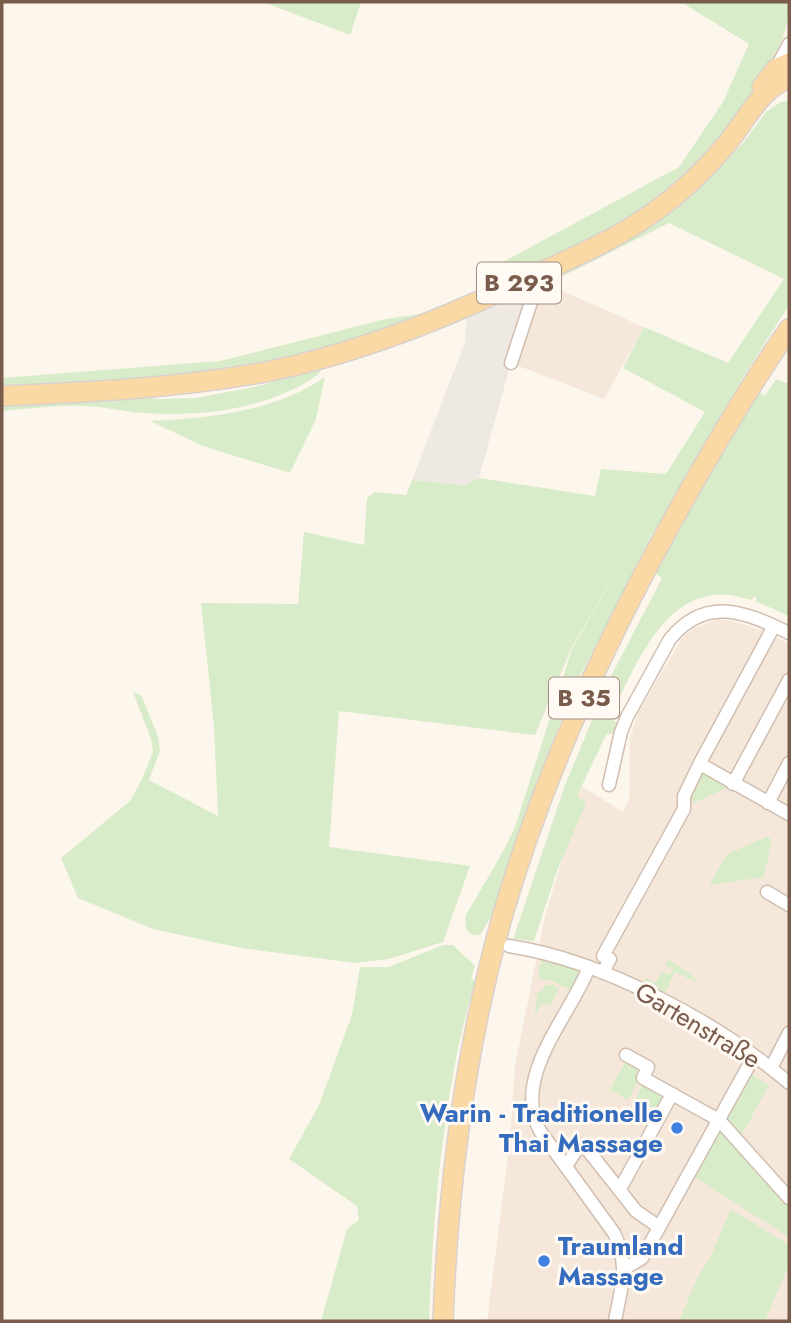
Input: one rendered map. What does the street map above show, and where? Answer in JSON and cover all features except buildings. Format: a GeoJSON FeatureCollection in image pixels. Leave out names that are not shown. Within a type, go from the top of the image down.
{"type":"FeatureCollection","features":[{"type":"Feature","properties":{"kind":"main road","name":"B 293"},"geometry":{"type":"LineString","coordinates":[[2,397],[182,385],[266,372],[365,346],[467,307],[634,226],[679,192],[724,147],[755,106],[766,80],[785,70]]}},
{"type":"Feature","properties":{"kind":"main road"},"geometry":{"type":"LineString","coordinates":[[755,106],[777,95],[789,94]]}},
{"type":"Feature","properties":{"kind":"main road","name":"B 35"},"geometry":{"type":"LineString","coordinates":[[443,1321],[446,1234],[457,1139],[472,1046],[502,917],[547,786],[615,631],[689,490],[789,329]]}},
{"type":"Feature","properties":{"kind":"street"},"geometry":{"type":"LineString","coordinates":[[785,70],[789,44]]}},
{"type":"Feature","properties":{"kind":"street"},"geometry":{"type":"LineString","coordinates":[[511,363],[535,290],[536,275]]}},
{"type":"Feature","properties":{"kind":"street"},"geometry":{"type":"LineString","coordinates":[[608,785],[627,717],[677,630],[698,616],[726,610],[744,614],[789,633]]}},
{"type":"Feature","properties":{"kind":"street"},"geometry":{"type":"LineString","coordinates":[[774,626],[700,764],[789,814]]}},
{"type":"Feature","properties":{"kind":"street"},"geometry":{"type":"LineString","coordinates":[[733,784],[789,680]]}},
{"type":"Feature","properties":{"kind":"street"},"geometry":{"type":"LineString","coordinates":[[768,803],[789,763]]}},
{"type":"Feature","properties":{"kind":"street","name":"Gartenstraße"},"geometry":{"type":"LineString","coordinates":[[603,972],[610,959],[603,956],[684,809],[684,796],[700,764]]}},
{"type":"Feature","properties":{"kind":"street"},"geometry":{"type":"LineString","coordinates":[[767,892],[789,905]]}},
{"type":"Feature","properties":{"kind":"street","name":"Gartenstraße"},"geometry":{"type":"LineString","coordinates":[[509,946],[544,951],[603,972],[657,997],[754,1056],[789,1083]]}},
{"type":"Feature","properties":{"kind":"street"},"geometry":{"type":"LineString","coordinates":[[589,967],[539,1065],[531,1089],[533,1118],[614,1233],[622,1250],[624,1269],[615,1321]]}},
{"type":"Feature","properties":{"kind":"street"},"geometry":{"type":"LineString","coordinates":[[771,1068],[789,1033]]}},
{"type":"Feature","properties":{"kind":"street"},"geometry":{"type":"LineString","coordinates":[[626,1055],[648,1067],[643,1078],[719,1120],[789,1198]]}},
{"type":"Feature","properties":{"kind":"street"},"geometry":{"type":"LineString","coordinates":[[624,1269],[642,1258],[754,1056]]}},
{"type":"Feature","properties":{"kind":"street"},"geometry":{"type":"LineString","coordinates":[[620,1189],[672,1094]]}},
{"type":"Feature","properties":{"kind":"street"},"geometry":{"type":"LineString","coordinates":[[566,1167],[580,1145],[587,1149],[636,1211],[659,1227]]}},
{"type":"Feature","properties":{"kind":"shaded area"},"geometry":{"type":"Polygon","coordinates":[[[549,285],[644,327],[604,399],[511,363],[535,290],[549,285]]]}},
{"type":"Feature","properties":{"kind":"shaded area"},"geometry":{"type":"Polygon","coordinates":[[[527,286],[535,290],[511,363],[479,478],[464,485],[412,480],[465,342],[467,313],[527,286]]]}},
{"type":"Feature","properties":{"kind":"shaded area"},"geometry":{"type":"Polygon","coordinates":[[[719,619],[765,631],[789,644],[789,1321],[487,1321],[510,1140],[515,1066],[545,916],[570,833],[573,799],[580,785],[623,812],[629,800],[630,738],[639,711],[682,638],[694,628],[719,619]]]}},
{"type":"Feature","properties":{"kind":"green space"},"geometry":{"type":"Polygon","coordinates":[[[263,2],[361,2],[350,35],[263,2]]]}},
{"type":"Feature","properties":{"kind":"green space"},"geometry":{"type":"Polygon","coordinates":[[[681,2],[789,2],[786,26],[775,55],[730,124],[701,158],[670,187],[636,211],[562,253],[479,292],[503,262],[679,167],[723,102],[749,44],[681,2]]]}},
{"type":"Feature","properties":{"kind":"green space"},"geometry":{"type":"Polygon","coordinates":[[[789,101],[789,305],[736,389],[688,478],[651,536],[574,688],[537,781],[494,912],[480,935],[467,930],[466,915],[516,824],[572,649],[638,534],[571,649],[535,735],[339,711],[329,847],[470,866],[443,942],[389,959],[355,963],[241,948],[153,929],[78,898],[61,858],[130,801],[153,752],[151,739],[133,692],[141,695],[158,736],[160,751],[149,780],[218,816],[214,726],[201,603],[298,604],[304,532],[364,545],[367,498],[375,492],[406,495],[412,480],[464,485],[479,478],[595,496],[601,469],[666,474],[705,412],[623,368],[644,327],[728,363],[784,279],[669,223],[535,290],[536,281],[635,232],[698,189],[743,143],[766,112],[781,102],[789,101]]]}},
{"type":"Feature","properties":{"kind":"green space"},"geometry":{"type":"Polygon","coordinates":[[[434,312],[336,349],[208,375],[2,388],[2,378],[220,361],[386,319],[434,312]]]}},
{"type":"Feature","properties":{"kind":"green space"},"geometry":{"type":"Polygon","coordinates":[[[321,366],[319,374],[279,395],[258,403],[213,412],[168,414],[72,406],[2,411],[2,405],[126,397],[196,398],[259,386],[321,366]]]}},
{"type":"Feature","properties":{"kind":"green space"},"geometry":{"type":"Polygon","coordinates":[[[325,377],[316,419],[290,473],[203,446],[150,421],[218,415],[263,406],[305,389],[325,377]]]}},
{"type":"Feature","properties":{"kind":"green space"},"geometry":{"type":"Polygon","coordinates":[[[776,379],[789,384],[789,616],[755,601],[755,596],[751,600],[714,595],[694,600],[662,625],[649,642],[628,681],[610,718],[617,723],[614,733],[606,735],[577,796],[586,803],[557,871],[534,941],[513,939],[565,785],[608,682],[662,578],[653,572],[759,392],[765,396],[776,379]]]}},
{"type":"Feature","properties":{"kind":"green space"},"geometry":{"type":"Polygon","coordinates":[[[704,771],[726,782],[727,788],[694,803],[689,801],[687,796],[700,772],[704,771]]]}},
{"type":"Feature","properties":{"kind":"green space"},"geometry":{"type":"Polygon","coordinates":[[[767,837],[772,840],[764,877],[709,885],[727,854],[767,837]]]}},
{"type":"Feature","properties":{"kind":"green space"},"geometry":{"type":"Polygon","coordinates":[[[443,945],[453,945],[475,966],[471,979],[475,981],[457,1054],[445,1128],[434,1224],[429,1321],[321,1321],[347,1229],[359,1220],[357,1206],[289,1159],[319,1105],[352,1015],[360,967],[389,967],[443,945]]]}},
{"type":"Feature","properties":{"kind":"green space"},"geometry":{"type":"Polygon","coordinates":[[[544,957],[579,971],[580,978],[575,990],[550,980],[539,979],[539,967],[544,957]]]}},
{"type":"Feature","properties":{"kind":"green space"},"geometry":{"type":"Polygon","coordinates":[[[668,960],[691,974],[698,983],[675,972],[664,995],[643,984],[645,978],[656,983],[662,971],[670,975],[673,970],[665,965],[668,960]]]}},
{"type":"Feature","properties":{"kind":"green space"},"geometry":{"type":"Polygon","coordinates":[[[544,985],[553,985],[559,989],[550,1005],[540,1005],[535,1017],[537,993],[543,990],[544,985]]]}},
{"type":"Feature","properties":{"kind":"green space"},"geometry":{"type":"Polygon","coordinates":[[[627,1059],[645,1068],[628,1100],[610,1090],[627,1059]]]}},
{"type":"Feature","properties":{"kind":"green space"},"geometry":{"type":"Polygon","coordinates":[[[748,1072],[769,1085],[740,1138],[723,1120],[748,1072]]]}},
{"type":"Feature","properties":{"kind":"green space"},"geometry":{"type":"Polygon","coordinates":[[[643,1082],[665,1094],[655,1113],[634,1103],[643,1082]]]}},
{"type":"Feature","properties":{"kind":"green space"},"geometry":{"type":"Polygon","coordinates":[[[719,1129],[789,1203],[789,1237],[696,1178],[694,1173],[719,1129]]]}},
{"type":"Feature","properties":{"kind":"green space"},"geometry":{"type":"Polygon","coordinates":[[[731,1209],[789,1245],[789,1265],[765,1321],[679,1321],[697,1278],[711,1256],[731,1209]]]}},
{"type":"Feature","properties":{"kind":"place","name":"Warin - Traditionelle Thai Massage"},"geometry":{"type":"Point","coordinates":[677,1128]}},
{"type":"Feature","properties":{"kind":"place","name":"Traumland Massage"},"geometry":{"type":"Point","coordinates":[544,1261]}}]}
